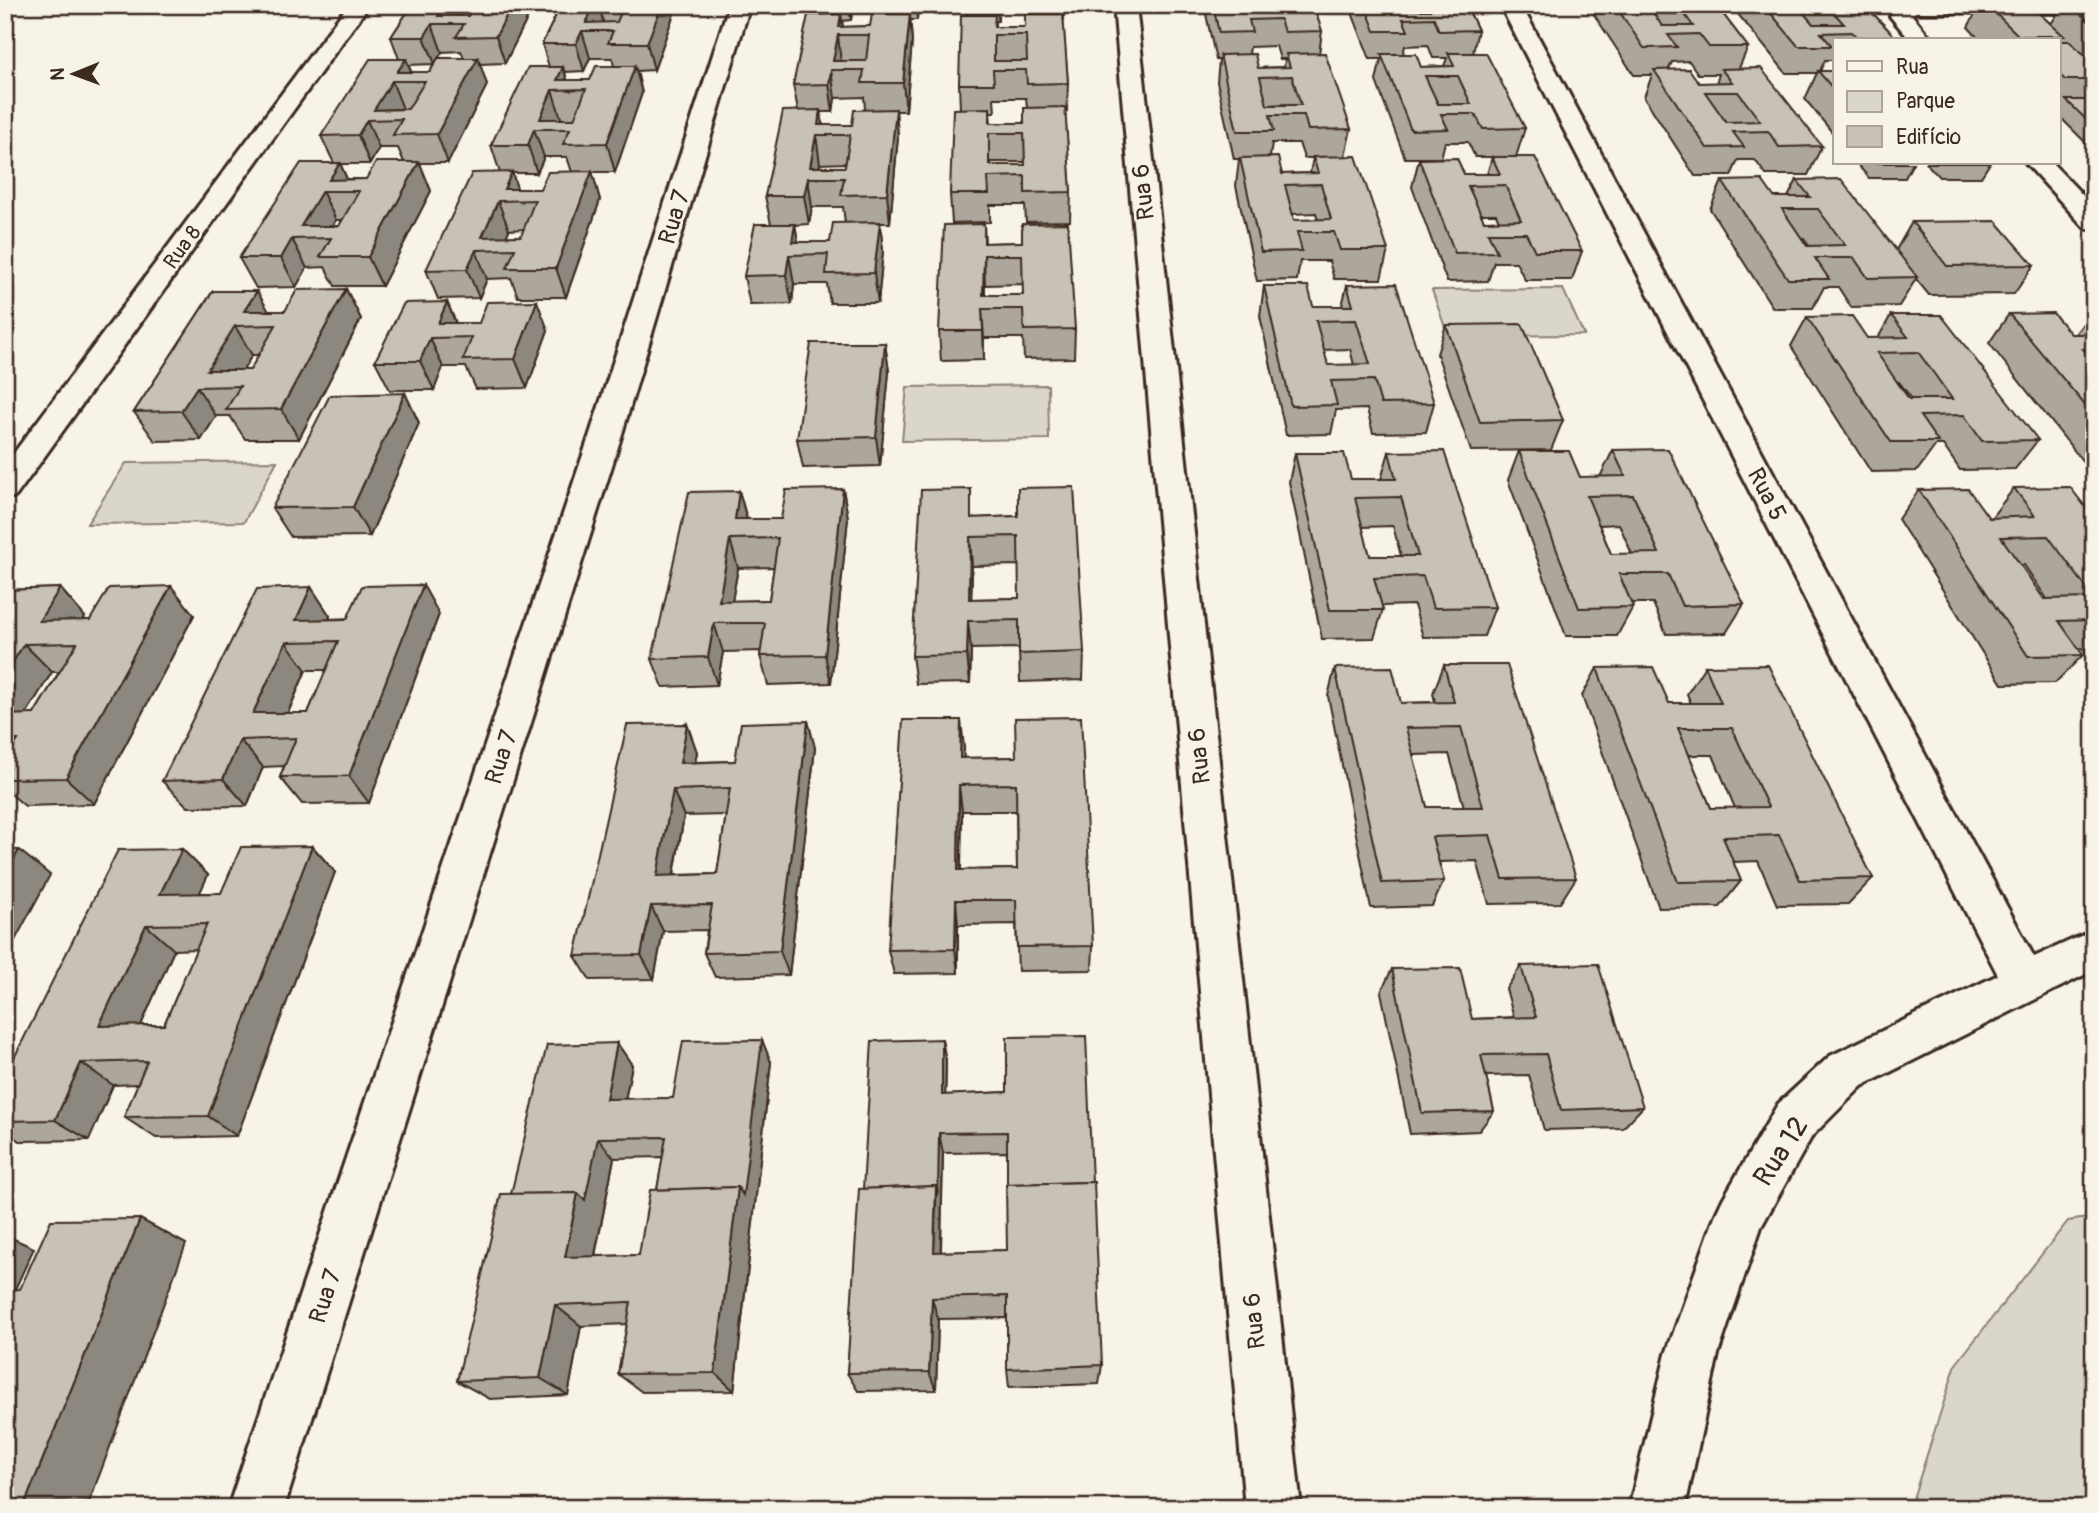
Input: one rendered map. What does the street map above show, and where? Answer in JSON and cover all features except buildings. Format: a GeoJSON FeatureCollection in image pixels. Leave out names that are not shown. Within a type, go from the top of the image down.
{"type":"FeatureCollection","features":[{"type":"Feature","properties":{"kind":"street","name":"Rua 8"},"geometry":{"type":"LineString","coordinates":[[5,488],[18,453],[359,5]]}},
{"type":"Feature","properties":{"kind":"street","name":"Rua 7"},"geometry":{"type":"LineString","coordinates":[[256,1508],[606,434],[740,5]]}},
{"type":"Feature","properties":{"kind":"street","name":"Rua 6"},"geometry":{"type":"LineString","coordinates":[[1125,5],[1273,1508]]}},
{"type":"Feature","properties":{"kind":"street","name":"Rua 5"},"geometry":{"type":"LineString","coordinates":[[1510,5],[2024,982]]}},
{"type":"Feature","properties":{"kind":"street"},"geometry":{"type":"LineString","coordinates":[[1920,38],[1901,16],[1905,9],[1913,6],[2094,7]]}},
{"type":"Feature","properties":{"kind":"street"},"geometry":{"type":"LineString","coordinates":[[2039,164],[2094,222]]}},
{"type":"Feature","properties":{"kind":"street","name":"Rua 12"},"geometry":{"type":"LineString","coordinates":[[1657,1508],[1692,1353],[1740,1216],[1795,1119],[1846,1071],[2094,949]]}},
{"type":"Feature","properties":{"kind":"green space"},"geometry":{"type":"Polygon","coordinates":[[[1563,289],[1584,335],[1448,336],[1432,290],[1563,289]]]}},
{"type":"Feature","properties":{"kind":"green space"},"geometry":{"type":"Polygon","coordinates":[[[1048,385],[1049,439],[902,441],[907,387],[1048,385]]]}},
{"type":"Feature","properties":{"kind":"green space"},"geometry":{"type":"Polygon","coordinates":[[[277,461],[244,522],[87,524],[126,463],[277,461]]]}},
{"type":"Feature","properties":{"kind":"green space"},"geometry":{"type":"Polygon","coordinates":[[[2094,1217],[2094,1508],[1910,1508],[1956,1364],[2068,1221],[2094,1217]]]}}]}
